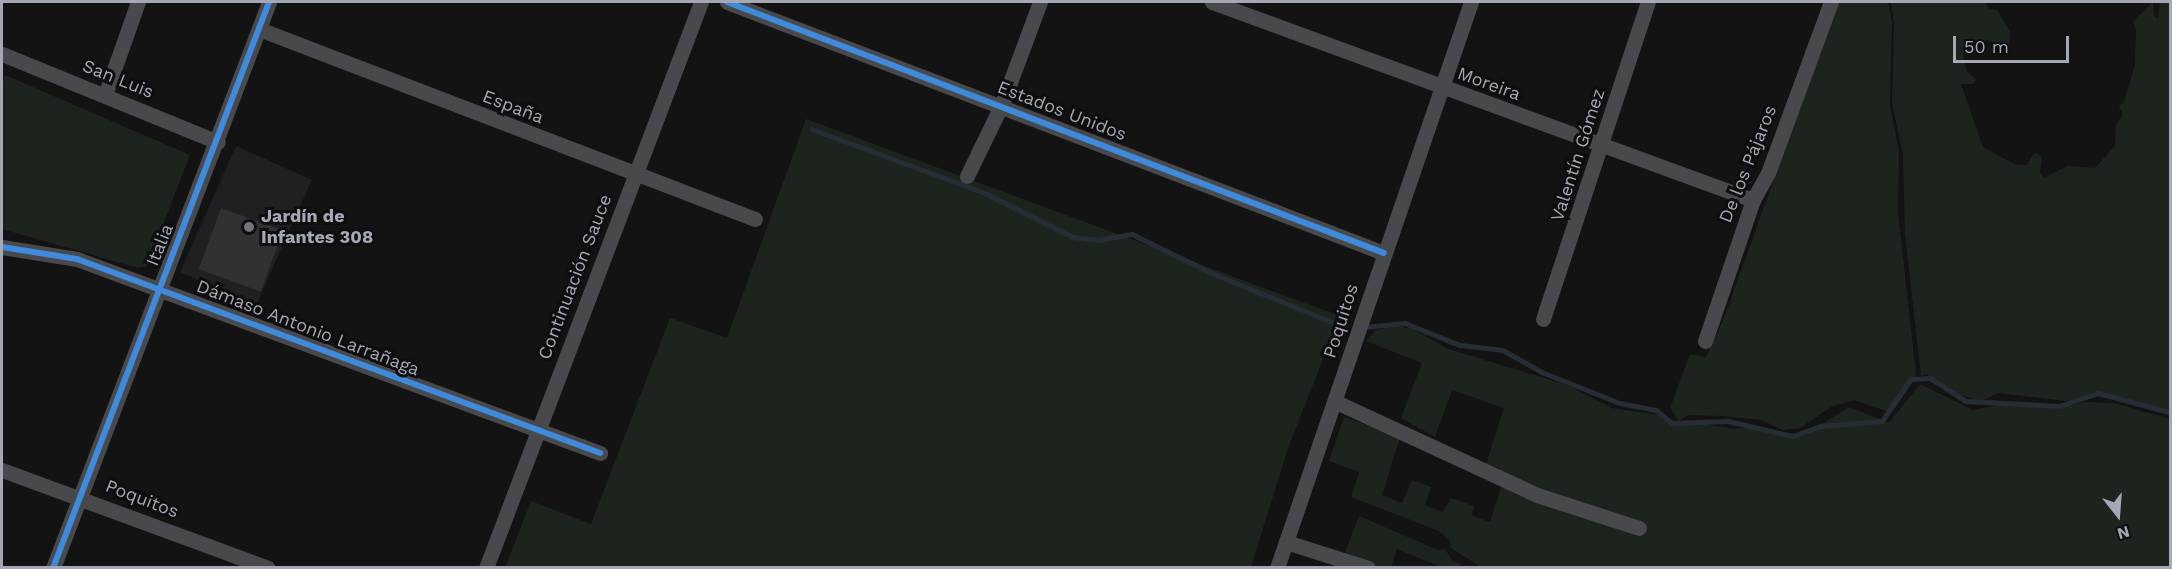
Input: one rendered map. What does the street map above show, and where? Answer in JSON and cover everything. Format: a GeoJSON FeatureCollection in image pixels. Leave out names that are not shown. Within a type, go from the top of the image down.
{"type":"FeatureCollection","features":[{"type":"Feature","properties":{"kind":"street"},"geometry":{"type":"LineString","coordinates":[[105,95],[138,2]]}},
{"type":"Feature","properties":{"kind":"street","name":"Italia"},"geometry":{"type":"LineString","coordinates":[[53,567],[159,288],[219,142],[269,2]]}},
{"type":"Feature","properties":{"kind":"street","name":"Continuación Sauce"},"geometry":{"type":"LineString","coordinates":[[486,567],[701,2]]}},
{"type":"Feature","properties":{"kind":"street","name":"Estados Unidos"},"geometry":{"type":"LineString","coordinates":[[727,2],[1002,104],[1384,253]]}},
{"type":"Feature","properties":{"kind":"street"},"geometry":{"type":"LineString","coordinates":[[968,176],[1002,104],[1040,2]]}},
{"type":"Feature","properties":{"kind":"street","name":"Moreira"},"geometry":{"type":"LineString","coordinates":[[1212,2],[1753,200]]}},
{"type":"Feature","properties":{"kind":"street","name":"Poquitos"},"geometry":{"type":"LineString","coordinates":[[1277,567],[1336,402],[1384,253],[1471,2]]}},
{"type":"Feature","properties":{"kind":"street","name":"Valentín Gómez"},"geometry":{"type":"LineString","coordinates":[[1543,319],[1648,2]]}},
{"type":"Feature","properties":{"kind":"street","name":"De los Pájaros"},"geometry":{"type":"LineString","coordinates":[[1705,341],[1753,200],[1768,173],[1831,2]]}},
{"type":"Feature","properties":{"kind":"street","name":"España"},"geometry":{"type":"LineString","coordinates":[[258,29],[634,175],[755,219]]}},
{"type":"Feature","properties":{"kind":"street","name":"San Luis"},"geometry":{"type":"LineString","coordinates":[[2,54],[219,142]]}},
{"type":"Feature","properties":{"kind":"street","name":"Dámaso Antonio Larrañaga"},"geometry":{"type":"LineString","coordinates":[[2,247],[77,259],[600,453]]}},
{"type":"Feature","properties":{"kind":"street"},"geometry":{"type":"LineString","coordinates":[[1336,402],[1537,495],[1639,528]]}},
{"type":"Feature","properties":{"kind":"street","name":"Poquitos"},"geometry":{"type":"LineString","coordinates":[[2,470],[268,567]]}},
{"type":"Feature","properties":{"kind":"street"},"geometry":{"type":"LineString","coordinates":[[1286,543],[1368,567]]}},
{"type":"Feature","properties":{"kind":"shaded area"},"geometry":{"type":"Polygon","coordinates":[[[1838,2],[1888,2],[1892,22],[1890,105],[1899,152],[1898,211],[1916,374],[1889,412],[1854,400],[1831,407],[1800,428],[1782,430],[1762,420],[1722,416],[1688,415],[1679,421],[1670,408],[1690,354],[1706,357],[1724,318],[1838,2]]]}},
{"type":"Feature","properties":{"kind":"shaded area"},"geometry":{"type":"Polygon","coordinates":[[[1891,2],[1985,2],[1989,9],[1997,10],[2010,32],[2009,48],[1987,40],[1969,48],[1963,55],[1967,72],[1976,79],[1973,84],[1961,84],[1983,147],[2016,165],[2027,165],[2034,153],[2042,156],[2040,173],[2044,178],[2067,166],[2095,168],[2115,146],[2116,126],[2123,114],[2119,106],[2124,102],[2135,65],[2136,30],[2133,22],[2153,2],[2154,16],[2158,19],[2160,2],[2170,2],[2170,411],[2100,393],[2066,401],[1998,393],[1980,402],[1943,388],[1927,374],[1921,376],[1905,234],[1903,155],[1892,103],[1894,22],[1891,2]]]}},
{"type":"Feature","properties":{"kind":"shaded area"},"geometry":{"type":"Polygon","coordinates":[[[5,75],[190,155],[147,266],[138,268],[2,229],[2,84],[5,75]]]}},
{"type":"Feature","properties":{"kind":"shaded area"},"geometry":{"type":"Polygon","coordinates":[[[806,119],[1340,316],[1288,448],[1251,567],[505,568],[531,501],[591,524],[670,318],[727,338],[806,119]]]}},
{"type":"Feature","properties":{"kind":"shaded area","name":"Jardín de Infantes 308"},"geometry":{"type":"Polygon","coordinates":[[[236,146],[312,180],[256,306],[180,272],[236,146]]]}},
{"type":"Feature","properties":{"kind":"shaded area"},"geometry":{"type":"Polygon","coordinates":[[[1396,326],[1413,329],[1448,349],[1567,385],[1612,408],[1664,416],[1678,426],[1687,421],[1734,429],[1760,426],[1784,436],[1805,435],[1849,407],[1889,423],[1920,384],[1973,410],[1998,405],[2062,407],[2086,402],[2114,403],[2170,419],[2170,567],[1481,567],[1451,548],[1450,541],[1439,531],[1351,497],[1359,472],[1329,461],[1344,417],[1400,437],[1382,495],[1402,503],[1412,480],[1431,487],[1425,505],[1443,512],[1451,498],[1474,506],[1472,516],[1490,522],[1505,475],[1499,468],[1486,464],[1504,408],[1452,390],[1435,437],[1401,418],[1422,363],[1366,341],[1376,330],[1396,326]]]}},
{"type":"Feature","properties":{"kind":"shaded area"},"geometry":{"type":"Polygon","coordinates":[[[1359,516],[1438,550],[1445,549],[1453,562],[1461,563],[1460,567],[1441,567],[1397,549],[1391,567],[1377,567],[1345,552],[1359,516]]]}},
{"type":"Feature","properties":{"kind":"building"},"geometry":{"type":"Polygon","coordinates":[[[221,208],[283,231],[261,292],[199,269],[221,208]]]}},
{"type":"Feature","properties":{"kind":"waterway"},"geometry":{"type":"LineString","coordinates":[[812,129],[985,193],[1073,237],[1098,240],[1132,234],[1214,274],[1332,322]]}},
{"type":"Feature","properties":{"kind":"waterway"},"geometry":{"type":"LineString","coordinates":[[1364,327],[1405,323],[1460,345],[1503,350],[1542,372],[1620,403],[1656,410],[1672,423],[1728,421],[1793,436],[1821,426],[1882,421],[1911,379],[1930,378],[1966,401],[2060,406],[2098,393],[2170,412]]}},
{"type":"Feature","properties":{"kind":"cycle path"},"geometry":{"type":"LineString","coordinates":[[53,568],[269,2]]}},
{"type":"Feature","properties":{"kind":"cycle path"},"geometry":{"type":"LineString","coordinates":[[727,2],[1384,253]]}},
{"type":"Feature","properties":{"kind":"cycle path"},"geometry":{"type":"LineString","coordinates":[[2,247],[77,259],[600,453]]}},
{"type":"Feature","properties":{"kind":"place","name":"Jardín de Infantes 308"},"geometry":{"type":"Point","coordinates":[249,227]}}]}
